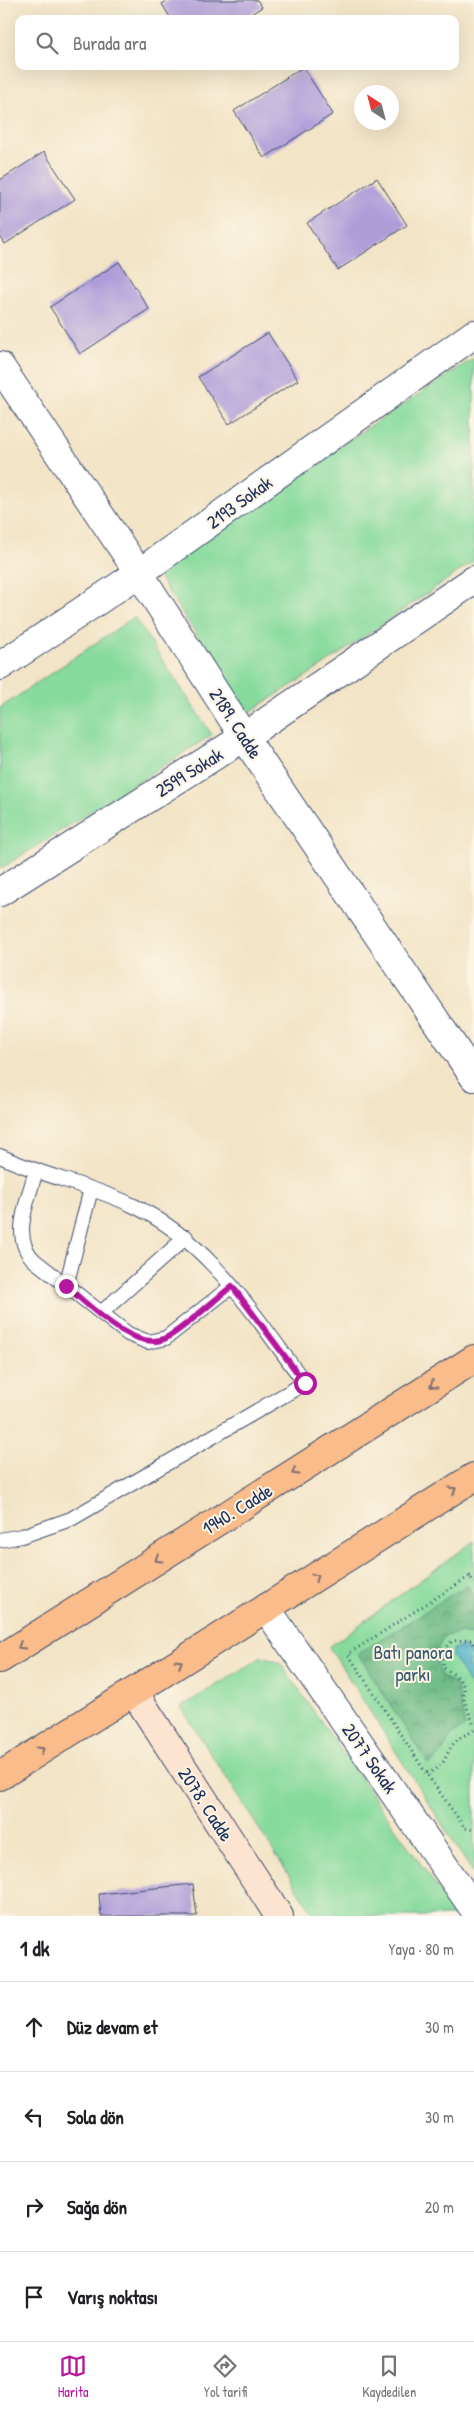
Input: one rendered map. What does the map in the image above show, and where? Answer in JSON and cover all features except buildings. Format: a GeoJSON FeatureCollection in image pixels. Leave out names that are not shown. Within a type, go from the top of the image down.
{"type":"FeatureCollection","features":[{"type":"Feature","properties":{"kind":"main road","name":"1940. Cadde"},"geometry":{"type":"LineString","coordinates":[[0,1659],[474,1359]]}},
{"type":"Feature","properties":{"kind":"main road"},"geometry":{"type":"LineString","coordinates":[[0,1776],[474,1477]]}},
{"type":"Feature","properties":{"kind":"street","name":"2193 Sokak"},"geometry":{"type":"LineString","coordinates":[[0,666],[139,573],[474,334]]}},
{"type":"Feature","properties":{"kind":"street","name":"2189. Cadde"},"geometry":{"type":"LineString","coordinates":[[0,366],[139,573],[244,737],[474,1077]]}},
{"type":"Feature","properties":{"kind":"street","name":"2599 Sokak"},"geometry":{"type":"LineString","coordinates":[[0,892],[244,737],[474,580]]}},
{"type":"Feature","properties":{"kind":"street","name":"2077 Sokak"},"geometry":{"type":"LineString","coordinates":[[266,1608],[474,1909]]}},
{"type":"Feature","properties":{"kind":"street","name":"2078. Cadde"},"geometry":{"type":"LineString","coordinates":[[134,1692],[279,1916]]}},
{"type":"Feature","properties":{"kind":"lane"},"geometry":{"type":"LineString","coordinates":[[0,1156],[131,1204],[186,1237],[212,1261],[305,1383],[71,1519],[30,1534],[0,1540]]}},
{"type":"Feature","properties":{"kind":"lane"},"geometry":{"type":"LineString","coordinates":[[36,1170],[21,1238],[28,1255],[137,1340],[148,1342],[166,1338],[232,1286]]}},
{"type":"Feature","properties":{"kind":"lane"},"geometry":{"type":"LineString","coordinates":[[66,1286],[90,1190]]}},
{"type":"Feature","properties":{"kind":"lane"},"geometry":{"type":"LineString","coordinates":[[100,1313],[186,1237]]}},
{"type":"Feature","properties":{"kind":"path"},"geometry":{"type":"LineString","coordinates":[[474,1574],[348,1654],[426,1773],[465,1828],[474,1830]]}},
{"type":"Feature","properties":{"kind":"path"},"geometry":{"type":"LineString","coordinates":[[470,1576],[474,1583]]}},
{"type":"Feature","properties":{"kind":"path"},"geometry":{"type":"LineString","coordinates":[[474,1644],[471,1640],[452,1641],[442,1653],[444,1668],[458,1677],[464,1686],[464,1700],[474,1724]]}},
{"type":"Feature","properties":{"kind":"path"},"geometry":{"type":"LineString","coordinates":[[426,1773],[436,1770],[448,1757],[451,1747],[458,1738],[474,1730]]}},
{"type":"Feature","properties":{"kind":"green space"},"geometry":{"type":"Polygon","coordinates":[[[474,358],[474,561],[319,668],[248,713],[158,576],[171,557],[474,358]]]}},
{"type":"Feature","properties":{"kind":"green space"},"geometry":{"type":"Polygon","coordinates":[[[134,617],[212,735],[0,869],[0,708],[134,617]]]}},
{"type":"Feature","properties":{"kind":"green space","name":"Batı panora parkı"},"geometry":{"type":"Polygon","coordinates":[[[474,1541],[474,1874],[329,1647],[474,1541]]]}},
{"type":"Feature","properties":{"kind":"green space"},"geometry":{"type":"Polygon","coordinates":[[[467,1585],[474,1595],[474,1635],[460,1633],[445,1636],[437,1651],[438,1666],[442,1677],[456,1684],[465,1726],[451,1736],[439,1757],[428,1764],[358,1654],[467,1585]]]}},
{"type":"Feature","properties":{"kind":"green space"},"geometry":{"type":"Polygon","coordinates":[[[262,1657],[280,1663],[457,1916],[315,1916],[181,1707],[262,1657]]]}},
{"type":"Feature","properties":{"kind":"water"},"geometry":{"type":"Polygon","coordinates":[[[464,1646],[471,1653],[468,1665],[474,1676],[474,1692],[452,1656],[453,1649],[464,1646]]]}},
{"type":"Feature","properties":{"kind":"route"},"geometry":{"type":"LineString","coordinates":[[66,1286],[128,1334],[137,1340],[148,1342],[166,1338],[232,1286],[305,1383]]}}]}
